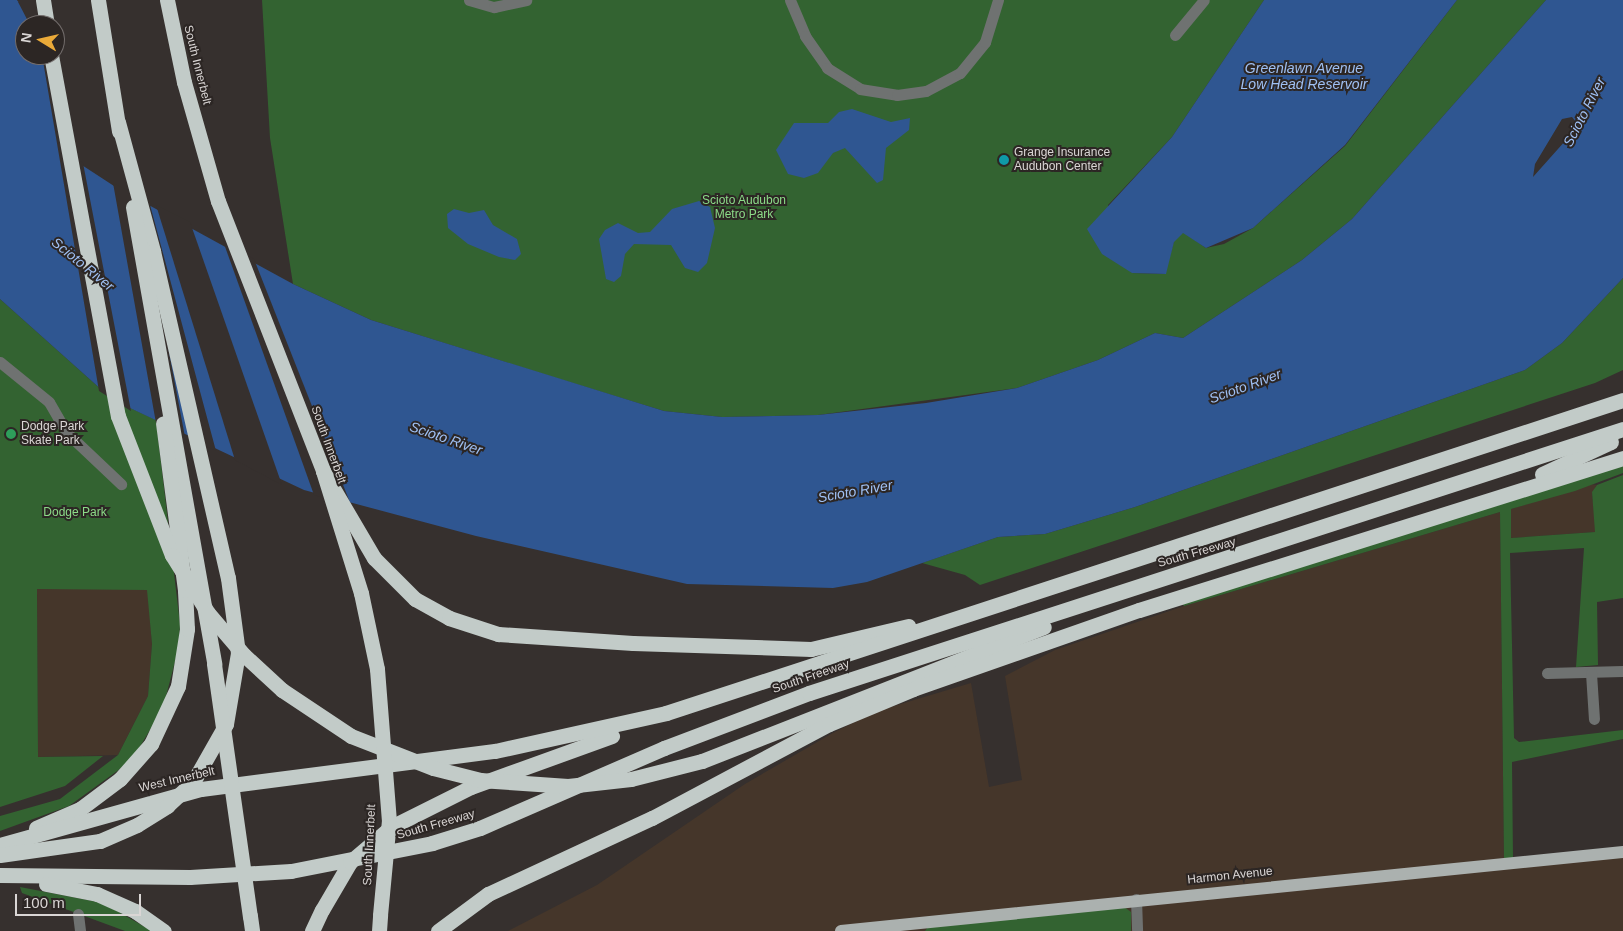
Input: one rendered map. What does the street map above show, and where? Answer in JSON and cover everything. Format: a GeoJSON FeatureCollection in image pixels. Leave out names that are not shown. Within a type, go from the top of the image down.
{"type":"FeatureCollection","features":[{"type":"Feature","properties":{"kind":"highway"},"geometry":{"type":"LineString","coordinates":[[43,0],[45,15]]}},
{"type":"Feature","properties":{"kind":"highway"},"geometry":{"type":"LineString","coordinates":[[98,0],[214,664],[251,923]]}},
{"type":"Feature","properties":{"kind":"highway","name":"South Innerbelt"},"geometry":{"type":"LineString","coordinates":[[167,0],[184,82],[218,201],[323,471],[361,592],[380,687],[389,820],[378,931]]}},
{"type":"Feature","properties":{"kind":"highway"},"geometry":{"type":"LineString","coordinates":[[54,65],[118,416],[172,555],[208,613],[238,649],[282,690],[325,720],[371,746],[433,768],[480,780],[568,786],[631,779],[702,761],[983,648],[1155,588],[1171,578]]}},
{"type":"Feature","properties":{"kind":"highway"},"geometry":{"type":"LineString","coordinates":[[0,855],[100,841],[137,826],[167,806],[193,782],[226,724],[238,653],[228,578],[148,232],[118,122]]}},
{"type":"Feature","properties":{"kind":"highway"},"geometry":{"type":"LineString","coordinates":[[0,838],[80,809],[120,779],[151,744],[178,686],[187,629],[185,590],[156,377],[158,352]]}},
{"type":"Feature","properties":{"kind":"highway"},"geometry":{"type":"LineString","coordinates":[[1530,430],[1623,392]]}},
{"type":"Feature","properties":{"kind":"highway","name":"South Freeway"},"geometry":{"type":"LineString","coordinates":[[366,768],[514,748],[602,730],[702,702],[1623,400]]}},
{"type":"Feature","properties":{"kind":"highway","name":"South Freeway"},"geometry":{"type":"LineString","coordinates":[[0,876],[190,877],[291,871],[432,843],[480,828],[775,705],[1171,578],[1623,429]]}},
{"type":"Feature","properties":{"kind":"highway"},"geometry":{"type":"LineString","coordinates":[[1497,495],[1623,436]]}},
{"type":"Feature","properties":{"kind":"highway"},"geometry":{"type":"LineString","coordinates":[[438,931],[488,894],[652,818],[829,724],[913,689],[1139,610],[1497,495],[1623,458]]}},
{"type":"Feature","properties":{"kind":"highway"},"geometry":{"type":"LineString","coordinates":[[323,471],[374,558],[415,599],[449,618],[498,634],[811,649],[1038,593]]}},
{"type":"Feature","properties":{"kind":"highway"},"geometry":{"type":"LineString","coordinates":[[312,931],[350,862],[391,827],[471,787],[702,702]]}},
{"type":"Feature","properties":{"kind":"highway","name":"West Innerbelt"},"geometry":{"type":"LineString","coordinates":[[0,845],[175,794],[366,768]]}},
{"type":"Feature","properties":{"kind":"highway"},"geometry":{"type":"LineString","coordinates":[[0,876],[97,894],[135,911],[164,931]]}},
{"type":"Feature","properties":{"kind":"main road","name":"Harmon Avenue"},"geometry":{"type":"LineString","coordinates":[[841,931],[914,927],[1136,899],[1623,852]]}},
{"type":"Feature","properties":{"kind":"street"},"geometry":{"type":"LineString","coordinates":[[469,0],[494,7],[526,0]]}},
{"type":"Feature","properties":{"kind":"street"},"geometry":{"type":"LineString","coordinates":[[790,0],[805,36],[827,68],[860,89],[897,95],[926,91],[960,72],[985,42],[998,0]]}},
{"type":"Feature","properties":{"kind":"street"},"geometry":{"type":"LineString","coordinates":[[1175,35],[1204,0]]}},
{"type":"Feature","properties":{"kind":"street"},"geometry":{"type":"LineString","coordinates":[[0,362],[49,402],[66,432],[120,484]]}},
{"type":"Feature","properties":{"kind":"street"},"geometry":{"type":"LineString","coordinates":[[1547,673],[1623,671]]}},
{"type":"Feature","properties":{"kind":"street"},"geometry":{"type":"LineString","coordinates":[[1591,673],[1594,719]]}},
{"type":"Feature","properties":{"kind":"street"},"geometry":{"type":"LineString","coordinates":[[1136,899],[1137,931]]}},
{"type":"Feature","properties":{"kind":"street"},"geometry":{"type":"LineString","coordinates":[[78,914],[80,931]]}},
{"type":"Feature","properties":{"kind":"shaded area"},"geometry":{"type":"Polygon","coordinates":[[[1590,484],[1597,485],[1592,493],[1596,532],[1511,538],[1511,509],[1590,484]]]}},
{"type":"Feature","properties":{"kind":"shaded area"},"geometry":{"type":"Polygon","coordinates":[[[1500,512],[1504,860],[1623,850],[1623,931],[1131,931],[1131,912],[930,924],[925,931],[508,931],[597,885],[745,784],[831,734],[874,712],[971,683],[989,787],[1022,780],[1005,676],[1055,650],[1184,606],[1500,512]]]}},
{"type":"Feature","properties":{"kind":"shaded area"},"geometry":{"type":"Polygon","coordinates":[[[37,589],[148,589],[152,644],[148,696],[118,755],[38,757],[37,589]]]}},
{"type":"Feature","properties":{"kind":"green space","name":"Scioto Audubon Metro Park"},"geometry":{"type":"Polygon","coordinates":[[[262,0],[1264,0],[1172,137],[1108,205],[1132,273],[1165,274],[1174,241],[1183,232],[1206,248],[1224,244],[1253,228],[1345,146],[1457,0],[1546,0],[1352,219],[1302,260],[1183,338],[1155,333],[1098,360],[1017,388],[818,415],[722,417],[664,411],[553,377],[371,320],[293,284],[270,138],[262,0]]]}},
{"type":"Feature","properties":{"kind":"green space"},"geometry":{"type":"Polygon","coordinates":[[[1623,278],[1623,370],[1595,383],[980,585],[965,575],[922,563],[998,537],[1045,534],[1135,507],[1525,370],[1562,343],[1623,278]]]}},
{"type":"Feature","properties":{"kind":"green space","name":"Dodge Park"},"geometry":{"type":"Polygon","coordinates":[[[0,299],[113,400],[156,420],[180,624],[179,646],[163,708],[138,750],[120,769],[69,806],[0,831],[0,816],[60,799],[118,755],[148,696],[152,644],[147,590],[37,589],[38,757],[103,756],[65,786],[0,807],[0,299]]]}},
{"type":"Feature","properties":{"kind":"green space"},"geometry":{"type":"Polygon","coordinates":[[[1623,466],[1623,473],[1575,491],[1511,509],[1511,538],[1595,532],[1592,492],[1597,485],[1623,475],[1623,598],[1597,602],[1598,665],[1576,667],[1584,548],[1510,553],[1514,738],[1519,742],[1623,730],[1623,739],[1512,762],[1513,859],[1504,860],[1500,512],[1184,606],[1175,593],[1623,466]]]}},
{"type":"Feature","properties":{"kind":"green space"},"geometry":{"type":"Polygon","coordinates":[[[20,887],[103,903],[152,931],[125,931],[22,893],[20,887]]]}},
{"type":"Feature","properties":{"kind":"green space"},"geometry":{"type":"Polygon","coordinates":[[[1123,906],[1131,912],[1131,931],[925,931],[930,924],[1123,906]]]}},
{"type":"Feature","properties":{"kind":"water","name":"Scioto River"},"geometry":{"type":"Polygon","coordinates":[[[0,0],[17,0],[25,15],[15,15],[15,65],[46,65],[68,156],[114,186],[293,284],[371,320],[664,411],[722,417],[818,415],[926,403],[1017,388],[1098,360],[1155,333],[1183,338],[1302,260],[1352,219],[1546,0],[1623,0],[1623,278],[1562,343],[1525,370],[1135,507],[1045,534],[998,537],[867,582],[833,588],[687,584],[476,536],[304,490],[113,400],[0,299],[0,0]],[[1572,117],[1562,119],[1535,164],[1533,177],[1566,140],[1576,122],[1572,117]]]}},
{"type":"Feature","properties":{"kind":"water","name":"Greenlawn Avenue Low Head Reservoir"},"geometry":{"type":"Polygon","coordinates":[[[1264,0],[1457,0],[1345,145],[1253,228],[1206,248],[1183,233],[1174,242],[1166,274],[1132,273],[1102,254],[1087,229],[1172,137],[1264,0]]]}},
{"type":"Feature","properties":{"kind":"water"},"geometry":{"type":"Polygon","coordinates":[[[852,109],[891,122],[910,118],[909,130],[886,148],[883,180],[877,183],[845,148],[833,153],[818,173],[804,178],[788,174],[776,150],[794,123],[828,123],[839,112],[852,109]]]}},
{"type":"Feature","properties":{"kind":"water"},"geometry":{"type":"Polygon","coordinates":[[[699,201],[710,207],[715,228],[707,263],[698,272],[685,268],[671,245],[634,244],[625,254],[621,276],[614,282],[606,279],[599,239],[605,230],[618,223],[638,233],[650,232],[672,209],[699,201]]]}},
{"type":"Feature","properties":{"kind":"water"},"geometry":{"type":"Polygon","coordinates":[[[454,209],[469,213],[484,210],[493,225],[517,239],[521,254],[515,260],[499,257],[468,244],[448,228],[447,214],[454,209]]]}},
{"type":"Feature","properties":{"kind":"pier"},"geometry":{"type":"Polygon","coordinates":[[[44,65],[49,65],[70,154],[83,163],[131,411],[99,391],[44,65]]]}},
{"type":"Feature","properties":{"kind":"pier"},"geometry":{"type":"Polygon","coordinates":[[[113,183],[149,201],[216,451],[190,439],[168,347],[185,437],[156,423],[113,183]]]}},
{"type":"Feature","properties":{"kind":"pier"},"geometry":{"type":"Polygon","coordinates":[[[156,205],[190,222],[282,485],[235,460],[156,205]]]}},
{"type":"Feature","properties":{"kind":"pier"},"geometry":{"type":"Polygon","coordinates":[[[223,241],[254,259],[351,505],[314,495],[223,241]]]}},
{"type":"Feature","properties":{"kind":"place","name":"Grange Insurance Audubon Center"},"geometry":{"type":"Point","coordinates":[1004,160]}},
{"type":"Feature","properties":{"kind":"place","name":"Dodge Park Skate Park"},"geometry":{"type":"Point","coordinates":[11,434]}}]}
